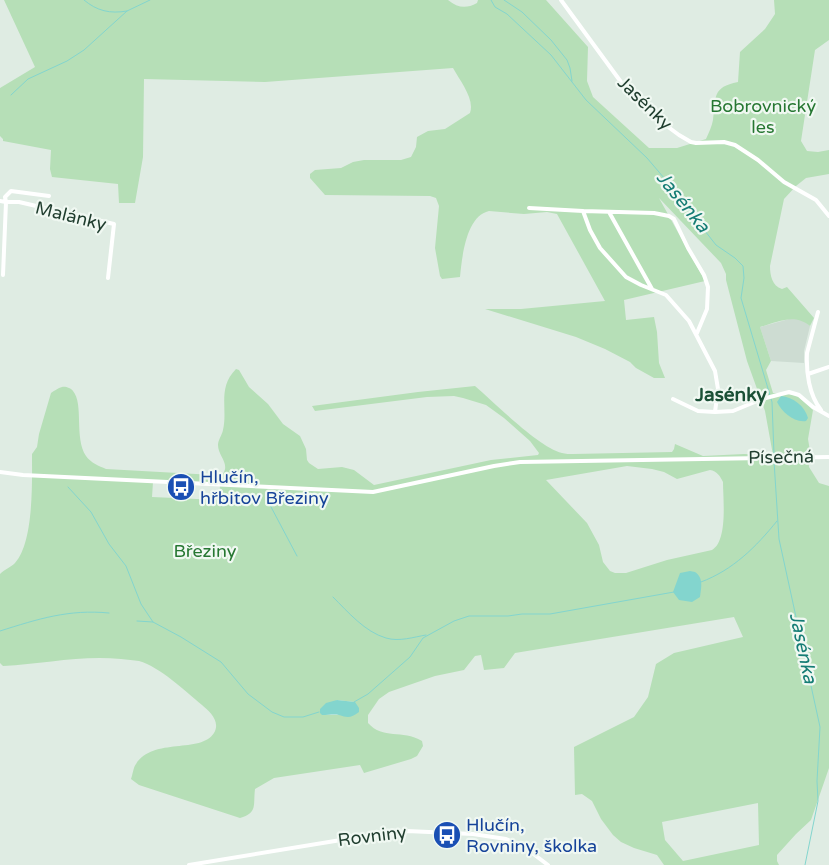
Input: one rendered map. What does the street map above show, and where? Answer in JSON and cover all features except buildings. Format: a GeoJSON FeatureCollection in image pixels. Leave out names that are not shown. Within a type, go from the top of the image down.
{"type":"FeatureCollection","features":[{"type":"Feature","properties":{"kind":"street","name":"Jasénky"},"geometry":{"type":"LineString","coordinates":[[561,0],[621,82],[652,115],[691,142],[724,142],[735,145],[758,160],[784,182],[816,200],[829,216]]}},
{"type":"Feature","properties":{"kind":"street"},"geometry":{"type":"LineString","coordinates":[[3,276],[5,197],[11,191],[49,196]]}},
{"type":"Feature","properties":{"kind":"street","name":"Malánky"},"geometry":{"type":"LineString","coordinates":[[0,201],[19,202],[114,224],[108,278]]}},
{"type":"Feature","properties":{"kind":"street"},"geometry":{"type":"LineString","coordinates":[[528,208],[654,213],[674,219],[688,248],[704,274],[708,287],[707,309],[696,333]]}},
{"type":"Feature","properties":{"kind":"street"},"geometry":{"type":"LineString","coordinates":[[582,211],[600,248],[619,270],[626,277],[641,285],[666,295],[689,321],[716,371],[718,389],[715,412]]}},
{"type":"Feature","properties":{"kind":"street"},"geometry":{"type":"LineString","coordinates":[[609,212],[652,289]]}},
{"type":"Feature","properties":{"kind":"street"},"geometry":{"type":"LineString","coordinates":[[818,312],[807,352],[808,374],[814,401],[822,412]]}},
{"type":"Feature","properties":{"kind":"street"},"geometry":{"type":"LineString","coordinates":[[808,374],[829,367]]}},
{"type":"Feature","properties":{"kind":"street"},"geometry":{"type":"LineString","coordinates":[[674,400],[698,411],[733,411],[762,398],[789,392],[795,393],[829,416]]}},
{"type":"Feature","properties":{"kind":"street","name":"Písečná"},"geometry":{"type":"LineString","coordinates":[[0,472],[22,475],[373,492],[520,462],[829,457]]}},
{"type":"Feature","properties":{"kind":"street","name":"Rovniny"},"geometry":{"type":"LineString","coordinates":[[189,865],[407,831],[466,833],[494,837],[523,846],[548,865]]}},
{"type":"Feature","properties":{"kind":"shaded area"},"geometry":{"type":"Polygon","coordinates":[[[789,319],[802,319],[810,326],[804,351],[804,363],[771,361],[760,327],[789,319]]]}},
{"type":"Feature","properties":{"kind":"green space"},"geometry":{"type":"Polygon","coordinates":[[[4,0],[448,0],[455,5],[466,7],[477,3],[478,0],[546,0],[588,47],[587,81],[593,97],[649,148],[677,148],[706,139],[713,122],[717,94],[724,87],[738,82],[740,52],[765,29],[775,14],[774,0],[829,0],[829,40],[815,50],[801,141],[807,151],[829,150],[829,174],[806,178],[784,199],[770,266],[774,283],[782,289],[787,287],[814,318],[810,326],[804,322],[792,319],[760,327],[771,361],[766,370],[773,393],[796,395],[813,410],[808,439],[810,451],[808,454],[809,467],[819,483],[829,486],[829,768],[811,820],[777,855],[779,865],[664,865],[657,855],[621,842],[601,819],[592,801],[582,794],[575,795],[574,747],[634,717],[648,697],[656,664],[674,653],[743,637],[734,617],[515,653],[504,668],[484,670],[481,655],[475,656],[464,670],[435,676],[389,692],[379,699],[368,715],[368,723],[380,731],[415,737],[422,741],[423,746],[417,756],[364,773],[360,765],[274,778],[255,789],[254,808],[250,814],[240,818],[139,785],[131,779],[135,766],[144,756],[165,748],[199,743],[208,739],[216,729],[215,720],[208,710],[155,668],[139,661],[106,658],[3,666],[0,663],[0,574],[15,563],[26,541],[31,511],[32,454],[37,447],[51,393],[62,387],[71,389],[76,397],[82,449],[88,458],[106,469],[223,474],[225,466],[218,443],[224,422],[225,391],[230,376],[236,369],[239,370],[249,387],[268,404],[283,424],[300,436],[306,449],[309,463],[318,469],[342,467],[354,470],[374,485],[491,460],[538,455],[539,453],[530,441],[486,405],[454,396],[427,397],[315,411],[312,406],[475,386],[529,434],[552,449],[563,453],[672,452],[675,444],[703,456],[773,455],[765,411],[747,361],[726,274],[721,263],[659,198],[705,281],[624,300],[626,320],[654,317],[659,363],[665,378],[654,378],[636,368],[630,362],[576,337],[485,309],[521,309],[605,301],[557,214],[547,212],[524,214],[489,211],[481,214],[470,229],[467,238],[460,277],[442,279],[435,248],[439,206],[436,198],[430,196],[325,195],[310,178],[310,174],[315,170],[341,168],[353,162],[364,160],[401,160],[411,157],[416,147],[417,137],[428,131],[445,129],[470,113],[469,96],[453,68],[265,82],[144,79],[143,157],[135,203],[119,203],[118,184],[52,177],[50,169],[51,150],[3,141],[0,136],[0,88],[35,67],[4,0]],[[627,466],[546,480],[587,523],[599,545],[603,562],[610,571],[615,573],[626,573],[667,560],[712,550],[717,545],[723,529],[723,482],[715,471],[710,470],[677,479],[664,472],[627,466]],[[153,482],[152,497],[219,500],[220,485],[153,482]],[[337,700],[322,715],[338,715],[355,702],[337,700]],[[758,803],[662,822],[665,840],[683,861],[759,845],[758,803]]]}},
{"type":"Feature","properties":{"kind":"water"},"geometry":{"type":"Polygon","coordinates":[[[781,396],[790,398],[801,406],[808,418],[806,421],[793,419],[785,413],[777,402],[781,396]]]}},
{"type":"Feature","properties":{"kind":"water"},"geometry":{"type":"Polygon","coordinates":[[[690,571],[698,574],[701,583],[700,597],[692,602],[679,600],[673,592],[680,573],[690,571]]]}},
{"type":"Feature","properties":{"kind":"water"},"geometry":{"type":"Polygon","coordinates":[[[337,700],[355,702],[359,712],[347,717],[322,715],[320,713],[320,709],[326,703],[337,700]]]}},
{"type":"Feature","properties":{"kind":"waterway"},"geometry":{"type":"LineString","coordinates":[[84,0],[104,11],[127,11]]}},
{"type":"Feature","properties":{"kind":"waterway"},"geometry":{"type":"LineString","coordinates":[[11,95],[28,79],[67,61],[84,50],[127,11],[150,0]]}},
{"type":"Feature","properties":{"kind":"waterway","name":"Jasénka"},"geometry":{"type":"LineString","coordinates":[[491,0],[495,7],[507,14],[551,55],[586,100],[647,158],[682,199],[699,227],[705,231],[716,245],[743,266],[744,278],[741,298],[772,402],[774,454]]}},
{"type":"Feature","properties":{"kind":"waterway"},"geometry":{"type":"LineString","coordinates":[[504,0],[522,12],[551,40],[567,60],[572,81]]}},
{"type":"Feature","properties":{"kind":"waterway","name":"Jasénka"},"geometry":{"type":"LineString","coordinates":[[774,461],[779,539],[820,727],[817,781],[818,801],[805,865]]}},
{"type":"Feature","properties":{"kind":"waterway"},"geometry":{"type":"LineString","coordinates":[[68,487],[91,512],[109,544],[126,566],[141,604],[153,622]]}},
{"type":"Feature","properties":{"kind":"waterway"},"geometry":{"type":"LineString","coordinates":[[269,494],[270,505],[297,556]]}},
{"type":"Feature","properties":{"kind":"waterway"},"geometry":{"type":"LineString","coordinates":[[701,582],[713,577],[743,557],[777,521]]}},
{"type":"Feature","properties":{"kind":"waterway"},"geometry":{"type":"LineString","coordinates":[[354,702],[368,694],[410,657],[423,638],[454,621],[469,616],[550,614],[674,592]]}},
{"type":"Feature","properties":{"kind":"waterway"},"geometry":{"type":"LineString","coordinates":[[333,597],[357,621],[378,635],[396,640],[426,635]]}},
{"type":"Feature","properties":{"kind":"waterway"},"geometry":{"type":"LineString","coordinates":[[0,631],[54,616],[80,612],[109,613]]}},
{"type":"Feature","properties":{"kind":"waterway"},"geometry":{"type":"LineString","coordinates":[[137,621],[153,622],[221,662],[248,694],[272,712],[284,717],[303,717],[319,712]]}},
{"type":"Feature","properties":{"kind":"place","name":"Hlučín, hřbitov Březiny"},"geometry":{"type":"Point","coordinates":[181,487]}},
{"type":"Feature","properties":{"kind":"place","name":"Hlučín, Rovniny, školka"},"geometry":{"type":"Point","coordinates":[447,835]}},
{"type":"Feature","properties":{"kind":"district","name":"Jasénky"},"geometry":{"type":"Point","coordinates":[731,395]}},
{"type":"Feature","properties":{"kind":"park label","name":"Bobrovnický les"},"geometry":{"type":"Point","coordinates":[763,116]}},
{"type":"Feature","properties":{"kind":"park label","name":"Březiny"},"geometry":{"type":"Point","coordinates":[205,551]}}]}
